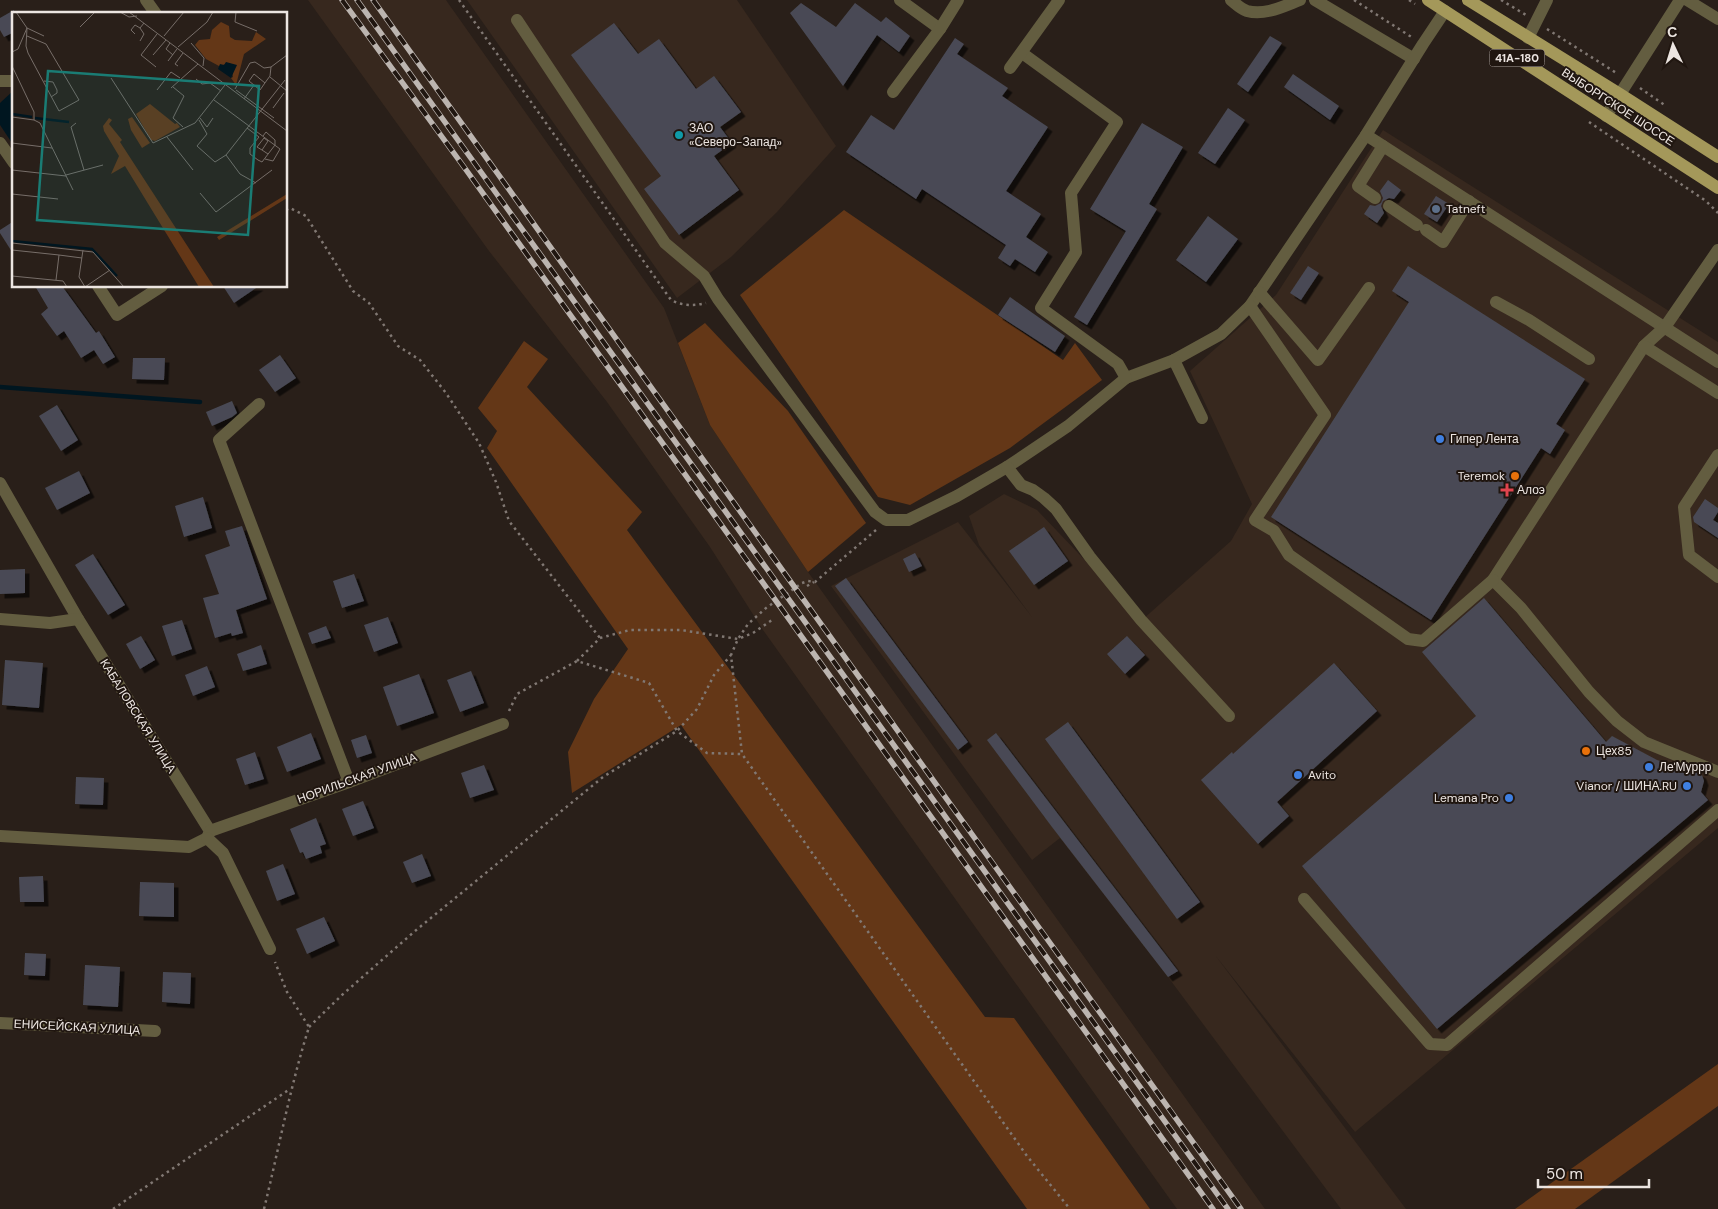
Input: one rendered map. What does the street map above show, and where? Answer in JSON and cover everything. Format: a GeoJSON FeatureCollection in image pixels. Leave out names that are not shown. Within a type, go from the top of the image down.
{"type":"FeatureCollection","features":[{"type":"Feature","properties":{"kind":"main road","name":"ВЫБОРГСКОЕ ШОССЕ"},"geometry":{"type":"LineString","coordinates":[[1428,0],[1718,188]]}},
{"type":"Feature","properties":{"kind":"main road","name":"ВЫБОРГСКОЕ ШОССЕ"},"geometry":{"type":"LineString","coordinates":[[1468,0],[1718,157]]}},
{"type":"Feature","properties":{"kind":"street"},"geometry":{"type":"LineString","coordinates":[[146,0],[155,12]]}},
{"type":"Feature","properties":{"kind":"street"},"geometry":{"type":"LineString","coordinates":[[900,0],[940,29]]}},
{"type":"Feature","properties":{"kind":"street"},"geometry":{"type":"LineString","coordinates":[[893,92],[940,29],[958,0]]}},
{"type":"Feature","properties":{"kind":"street"},"geometry":{"type":"LineString","coordinates":[[1010,68],[1059,0]]}},
{"type":"Feature","properties":{"kind":"street"},"geometry":{"type":"LineString","coordinates":[[1231,0],[1245,10],[1256,12],[1270,11],[1300,0]]}},
{"type":"Feature","properties":{"kind":"street"},"geometry":{"type":"LineString","coordinates":[[1315,0],[1414,59]]}},
{"type":"Feature","properties":{"kind":"street"},"geometry":{"type":"LineString","coordinates":[[1528,38],[1547,0]]}},
{"type":"Feature","properties":{"kind":"street"},"geometry":{"type":"LineString","coordinates":[[1606,116],[1680,0]]}},
{"type":"Feature","properties":{"kind":"street"},"geometry":{"type":"LineString","coordinates":[[1687,0],[1718,19]]}},
{"type":"Feature","properties":{"kind":"street"},"geometry":{"type":"LineString","coordinates":[[517,20],[665,243],[704,276],[875,512],[886,520],[908,520],[957,496],[1007,467],[1068,426],[1126,378],[1174,360],[1221,334],[1250,306],[1366,135],[1445,12]]}},
{"type":"Feature","properties":{"kind":"street"},"geometry":{"type":"LineString","coordinates":[[1022,53],[1117,122],[1071,193],[1076,252],[1041,308],[1118,364],[1126,378]]}},
{"type":"Feature","properties":{"kind":"street"},"geometry":{"type":"LineString","coordinates":[[1366,135],[1718,362]]}},
{"type":"Feature","properties":{"kind":"street"},"geometry":{"type":"LineString","coordinates":[[0,143],[12,160]]}},
{"type":"Feature","properties":{"kind":"street"},"geometry":{"type":"LineString","coordinates":[[1375,198],[1358,186],[1383,146]]}},
{"type":"Feature","properties":{"kind":"street"},"geometry":{"type":"LineString","coordinates":[[1389,206],[1443,242],[1469,201]]}},
{"type":"Feature","properties":{"kind":"street"},"geometry":{"type":"LineString","coordinates":[[1250,306],[1325,415],[1255,520],[1274,531],[1289,555],[1408,639],[1422,641],[1493,580],[1644,346],[1665,327],[1718,250]]}},
{"type":"Feature","properties":{"kind":"street"},"geometry":{"type":"LineString","coordinates":[[99,288],[117,315],[159,288]]}},
{"type":"Feature","properties":{"kind":"street"},"geometry":{"type":"LineString","coordinates":[[1259,292],[1318,360],[1369,288]]}},
{"type":"Feature","properties":{"kind":"street"},"geometry":{"type":"LineString","coordinates":[[1496,302],[1589,359]]}},
{"type":"Feature","properties":{"kind":"street"},"geometry":{"type":"LineString","coordinates":[[1644,346],[1718,393]]}},
{"type":"Feature","properties":{"kind":"street"},"geometry":{"type":"LineString","coordinates":[[1174,360],[1202,418]]}},
{"type":"Feature","properties":{"kind":"street"},"geometry":{"type":"LineString","coordinates":[[258,404],[219,440],[349,782]]}},
{"type":"Feature","properties":{"kind":"street"},"geometry":{"type":"LineString","coordinates":[[1718,455],[1684,507],[1688,555],[1718,578]]}},
{"type":"Feature","properties":{"kind":"street"},"geometry":{"type":"LineString","coordinates":[[1007,467],[1020,485],[1033,490],[1056,509],[1090,557],[1142,620],[1229,716]]}},
{"type":"Feature","properties":{"kind":"street","name":"КАБАЛОВСКАЯ УЛИЦА"},"geometry":{"type":"LineString","coordinates":[[0,483],[78,619],[209,834],[223,853],[270,949]]}},
{"type":"Feature","properties":{"kind":"street"},"geometry":{"type":"LineString","coordinates":[[1493,580],[1521,608],[1589,692],[1617,721],[1644,742],[1718,772]]}},
{"type":"Feature","properties":{"kind":"street"},"geometry":{"type":"LineString","coordinates":[[0,619],[50,622],[78,619]]}},
{"type":"Feature","properties":{"kind":"street","name":"НОРИЛЬСКАЯ УЛИЦА"},"geometry":{"type":"LineString","coordinates":[[0,836],[189,847],[209,834],[503,724]]}},
{"type":"Feature","properties":{"kind":"street"},"geometry":{"type":"LineString","coordinates":[[1304,899],[1430,1044],[1447,1045],[1718,810]]}},
{"type":"Feature","properties":{"kind":"street","name":"ЕНИСЕЙСКАЯ УЛИЦА"},"geometry":{"type":"LineString","coordinates":[[0,1023],[155,1031]]}},
{"type":"Feature","properties":{"kind":"path"},"geometry":{"type":"LineString","coordinates":[[459,0],[671,300],[677,304],[687,305],[721,302]]}},
{"type":"Feature","properties":{"kind":"path"},"geometry":{"type":"LineString","coordinates":[[1354,0],[1423,44]]}},
{"type":"Feature","properties":{"kind":"path"},"geometry":{"type":"LineString","coordinates":[[1501,0],[1668,107]]}},
{"type":"Feature","properties":{"kind":"path"},"geometry":{"type":"LineString","coordinates":[[288,209],[290,208],[306,216],[353,291],[369,303],[398,346],[420,360],[446,392],[479,443],[496,482],[509,521],[600,638]]}},
{"type":"Feature","properties":{"kind":"path"},"geometry":{"type":"LineString","coordinates":[[807,586],[815,582],[886,520]]}},
{"type":"Feature","properties":{"kind":"path"},"geometry":{"type":"LineString","coordinates":[[264,1209],[277,1159],[291,1089],[309,1027],[342,995],[415,931],[603,777],[677,731],[697,709],[714,675],[731,655],[738,639],[748,624],[766,608],[802,583],[808,581],[815,582]]}},
{"type":"Feature","properties":{"kind":"path"},"geometry":{"type":"LineString","coordinates":[[503,724],[518,694],[577,661],[600,638],[630,630],[681,630],[738,639],[753,634],[772,620]]}},
{"type":"Feature","properties":{"kind":"path"},"geometry":{"type":"LineString","coordinates":[[731,655],[742,754],[1027,1156],[1070,1209]]}},
{"type":"Feature","properties":{"kind":"path"},"geometry":{"type":"LineString","coordinates":[[577,661],[649,683],[677,731],[707,753],[742,754]]}},
{"type":"Feature","properties":{"kind":"path"},"geometry":{"type":"LineString","coordinates":[[270,949],[287,992],[309,1027]]}},
{"type":"Feature","properties":{"kind":"path"},"geometry":{"type":"LineString","coordinates":[[113,1209],[291,1089]]}},
{"type":"Feature","properties":{"kind":"shaded area"},"geometry":{"type":"Polygon","coordinates":[[[308,0],[446,0],[664,308],[710,425],[808,572],[1265,1209],[1177,1209],[763,630],[710,547],[607,402],[489,251],[308,0]]]}},
{"type":"Feature","properties":{"kind":"shaded area"},"geometry":{"type":"Polygon","coordinates":[[[467,0],[737,0],[836,146],[777,212],[731,257],[677,298],[467,0]]]}},
{"type":"Feature","properties":{"kind":"shaded area"},"geometry":{"type":"Polygon","coordinates":[[[1383,130],[1718,342],[1718,828],[1355,1132],[1215,955],[1406,1209],[1341,1209],[1168,977],[1060,838],[1032,860],[831,586],[958,522],[1032,617],[979,545],[969,516],[1004,494],[1037,510],[1142,620],[1231,541],[1252,504],[1190,371],[1276,295],[1383,130]]]}},
{"type":"Feature","properties":{"kind":"shaded area"},"geometry":{"type":"Polygon","coordinates":[[[844,210],[1063,360],[1075,343],[1102,380],[1010,448],[910,505],[878,497],[740,295],[844,210]]]}},
{"type":"Feature","properties":{"kind":"shaded area"},"geometry":{"type":"Polygon","coordinates":[[[705,323],[788,411],[866,523],[808,572],[710,425],[678,343],[705,323]]]}},
{"type":"Feature","properties":{"kind":"shaded area"},"geometry":{"type":"Polygon","coordinates":[[[524,341],[548,359],[527,387],[642,512],[627,530],[985,1017],[1014,1018],[1150,1209],[1027,1209],[681,725],[572,793],[568,752],[594,699],[628,649],[487,448],[497,431],[478,408],[524,341]]]}},
{"type":"Feature","properties":{"kind":"shaded area"},"geometry":{"type":"Polygon","coordinates":[[[1718,1064],[1718,1106],[1575,1209],[1515,1209],[1718,1064]]]}},
{"type":"Feature","properties":{"kind":"water"},"geometry":{"type":"Polygon","coordinates":[[[12,92],[12,143],[0,125],[0,103],[12,92]]]}},
{"type":"Feature","properties":{"kind":"building"},"geometry":{"type":"Polygon","coordinates":[[[801,3],[836,27],[855,3],[881,22],[886,17],[910,36],[899,52],[877,35],[843,86],[790,13],[801,3]]]}},
{"type":"Feature","properties":{"kind":"building"},"geometry":{"type":"Polygon","coordinates":[[[14,10],[12,12],[12,33],[4,37],[0,30],[0,18],[14,10]]]}},
{"type":"Feature","properties":{"kind":"building","name":"ЗАО «Северо-Запад»"},"geometry":{"type":"Polygon","coordinates":[[[614,23],[638,54],[659,39],[696,89],[714,76],[741,112],[720,127],[732,143],[714,156],[739,190],[679,235],[644,189],[661,176],[571,55],[614,23]]]}},
{"type":"Feature","properties":{"kind":"building"},"geometry":{"type":"Polygon","coordinates":[[[1270,36],[1282,43],[1248,92],[1237,84],[1270,36]]]}},
{"type":"Feature","properties":{"kind":"building"},"geometry":{"type":"Polygon","coordinates":[[[955,38],[964,44],[957,54],[1008,88],[1002,96],[1048,127],[1006,191],[1041,214],[1026,237],[1048,252],[1035,272],[1015,259],[1010,266],[998,258],[1006,245],[922,189],[916,199],[846,152],[871,115],[894,130],[955,38]]]}},
{"type":"Feature","properties":{"kind":"building"},"geometry":{"type":"Polygon","coordinates":[[[1293,74],[1339,106],[1330,120],[1284,87],[1293,74]]]}},
{"type":"Feature","properties":{"kind":"building"},"geometry":{"type":"Polygon","coordinates":[[[1228,108],[1245,120],[1215,164],[1198,153],[1228,108]]]}},
{"type":"Feature","properties":{"kind":"building"},"geometry":{"type":"Polygon","coordinates":[[[1142,123],[1183,147],[1149,204],[1157,209],[1087,325],[1074,317],[1126,231],[1090,209],[1142,123]]]}},
{"type":"Feature","properties":{"kind":"building"},"geometry":{"type":"Polygon","coordinates":[[[1388,180],[1401,190],[1394,199],[1389,198],[1383,201],[1381,206],[1384,213],[1377,223],[1364,214],[1370,205],[1375,206],[1381,203],[1383,198],[1380,191],[1388,180]]]}},
{"type":"Feature","properties":{"kind":"building","name":"Tatneft"},"geometry":{"type":"Polygon","coordinates":[[[1436,196],[1449,204],[1437,222],[1424,214],[1436,196]]]}},
{"type":"Feature","properties":{"kind":"building"},"geometry":{"type":"Polygon","coordinates":[[[1208,216],[1238,239],[1206,282],[1176,260],[1208,216]]]}},
{"type":"Feature","properties":{"kind":"building"},"geometry":{"type":"Polygon","coordinates":[[[12,222],[12,252],[0,233],[0,230],[12,222]]]}},
{"type":"Feature","properties":{"kind":"building"},"geometry":{"type":"Polygon","coordinates":[[[1308,266],[1319,273],[1301,300],[1290,293],[1308,266]]]}},
{"type":"Feature","properties":{"kind":"building","name":"Гипер Лента"},"geometry":{"type":"Polygon","coordinates":[[[1408,266],[1585,379],[1556,424],[1565,430],[1550,454],[1541,448],[1431,620],[1271,517],[1409,302],[1392,291],[1408,266]]]}},
{"type":"Feature","properties":{"kind":"building"},"geometry":{"type":"Polygon","coordinates":[[[36,288],[63,288],[96,333],[99,331],[115,357],[103,364],[94,350],[81,358],[64,331],[57,336],[41,314],[48,308],[36,288]]]}},
{"type":"Feature","properties":{"kind":"building"},"geometry":{"type":"Polygon","coordinates":[[[224,288],[256,288],[234,303],[224,288]]]}},
{"type":"Feature","properties":{"kind":"building"},"geometry":{"type":"Polygon","coordinates":[[[1010,297],[1065,336],[1055,352],[998,315],[1010,297]]]}},
{"type":"Feature","properties":{"kind":"building"},"geometry":{"type":"Polygon","coordinates":[[[280,355],[296,378],[275,392],[259,370],[280,355]]]}},
{"type":"Feature","properties":{"kind":"building"},"geometry":{"type":"Polygon","coordinates":[[[133,358],[165,358],[164,380],[132,379],[133,358]]]}},
{"type":"Feature","properties":{"kind":"building"},"geometry":{"type":"Polygon","coordinates":[[[232,401],[237,413],[212,426],[206,412],[232,401]]]}},
{"type":"Feature","properties":{"kind":"building"},"geometry":{"type":"Polygon","coordinates":[[[57,405],[78,440],[61,451],[39,416],[57,405]]]}},
{"type":"Feature","properties":{"kind":"building"},"geometry":{"type":"Polygon","coordinates":[[[79,471],[90,493],[57,510],[45,488],[79,471]]]}},
{"type":"Feature","properties":{"kind":"building"},"geometry":{"type":"Polygon","coordinates":[[[203,497],[212,528],[184,537],[175,506],[203,497]]]}},
{"type":"Feature","properties":{"kind":"building"},"geometry":{"type":"Polygon","coordinates":[[[1705,499],[1718,508],[1718,512],[1713,520],[1718,523],[1718,538],[1694,522],[1693,517],[1705,499]]]}},
{"type":"Feature","properties":{"kind":"building"},"geometry":{"type":"Polygon","coordinates":[[[242,526],[267,599],[236,610],[243,633],[232,636],[231,633],[215,638],[203,598],[219,594],[205,555],[230,546],[225,531],[242,526]]]}},
{"type":"Feature","properties":{"kind":"building"},"geometry":{"type":"Polygon","coordinates":[[[1044,527],[1068,561],[1034,585],[1009,551],[1044,527]]]}},
{"type":"Feature","properties":{"kind":"building"},"geometry":{"type":"Polygon","coordinates":[[[915,553],[922,566],[909,572],[903,559],[915,553]]]}},
{"type":"Feature","properties":{"kind":"building"},"geometry":{"type":"Polygon","coordinates":[[[93,554],[125,605],[108,615],[75,565],[93,554]]]}},
{"type":"Feature","properties":{"kind":"building"},"geometry":{"type":"Polygon","coordinates":[[[25,569],[25,593],[0,594],[0,570],[25,569]]]}},
{"type":"Feature","properties":{"kind":"building"},"geometry":{"type":"Polygon","coordinates":[[[354,574],[364,601],[342,608],[333,581],[354,574]]]}},
{"type":"Feature","properties":{"kind":"building"},"geometry":{"type":"Polygon","coordinates":[[[846,578],[968,742],[958,750],[835,586],[846,578]]]}},
{"type":"Feature","properties":{"kind":"building"},"geometry":{"type":"Polygon","coordinates":[[[1484,598],[1606,742],[1612,736],[1657,760],[1700,773],[1704,781],[1701,792],[1708,800],[1437,1029],[1302,866],[1476,716],[1422,652],[1484,598]]]}},
{"type":"Feature","properties":{"kind":"building"},"geometry":{"type":"Polygon","coordinates":[[[388,617],[398,643],[374,652],[364,625],[388,617]]]}},
{"type":"Feature","properties":{"kind":"building"},"geometry":{"type":"Polygon","coordinates":[[[182,620],[192,649],[172,656],[162,626],[182,620]]]}},
{"type":"Feature","properties":{"kind":"building"},"geometry":{"type":"Polygon","coordinates":[[[326,626],[331,638],[312,644],[308,633],[326,626]]]}},
{"type":"Feature","properties":{"kind":"building"},"geometry":{"type":"Polygon","coordinates":[[[141,636],[155,660],[140,669],[126,644],[141,636]]]}},
{"type":"Feature","properties":{"kind":"building"},"geometry":{"type":"Polygon","coordinates":[[[1127,636],[1145,655],[1125,674],[1107,654],[1127,636]]]}},
{"type":"Feature","properties":{"kind":"building"},"geometry":{"type":"Polygon","coordinates":[[[261,645],[267,664],[243,671],[237,654],[261,645]]]}},
{"type":"Feature","properties":{"kind":"building"},"geometry":{"type":"Polygon","coordinates":[[[5,660],[43,663],[39,708],[2,705],[5,660]]]}},
{"type":"Feature","properties":{"kind":"building"},"geometry":{"type":"Polygon","coordinates":[[[1334,663],[1377,711],[1277,802],[1289,816],[1258,844],[1201,780],[1232,752],[1233,754],[1334,663]]]}},
{"type":"Feature","properties":{"kind":"building"},"geometry":{"type":"Polygon","coordinates":[[[207,666],[215,687],[193,696],[185,675],[207,666]]]}},
{"type":"Feature","properties":{"kind":"building"},"geometry":{"type":"Polygon","coordinates":[[[471,671],[484,703],[460,712],[447,680],[471,671]]]}},
{"type":"Feature","properties":{"kind":"building"},"geometry":{"type":"Polygon","coordinates":[[[419,674],[434,713],[397,726],[383,687],[419,674]]]}},
{"type":"Feature","properties":{"kind":"building"},"geometry":{"type":"Polygon","coordinates":[[[1068,722],[1200,902],[1177,919],[1045,739],[1068,722]]]}},
{"type":"Feature","properties":{"kind":"building"},"geometry":{"type":"Polygon","coordinates":[[[311,733],[321,759],[287,772],[277,747],[311,733]]]}},
{"type":"Feature","properties":{"kind":"building"},"geometry":{"type":"Polygon","coordinates":[[[996,733],[1178,971],[1168,977],[1052,827],[987,740],[996,733]]]}},
{"type":"Feature","properties":{"kind":"building"},"geometry":{"type":"Polygon","coordinates":[[[366,735],[372,753],[357,758],[351,740],[366,735]]]}},
{"type":"Feature","properties":{"kind":"building"},"geometry":{"type":"Polygon","coordinates":[[[255,752],[264,779],[245,785],[236,759],[255,752]]]}},
{"type":"Feature","properties":{"kind":"building"},"geometry":{"type":"Polygon","coordinates":[[[484,765],[494,790],[470,798],[461,773],[484,765]]]}},
{"type":"Feature","properties":{"kind":"building"},"geometry":{"type":"Polygon","coordinates":[[[76,777],[104,778],[103,805],[75,804],[76,777]]]}},
{"type":"Feature","properties":{"kind":"building"},"geometry":{"type":"Polygon","coordinates":[[[363,801],[374,828],[353,836],[342,809],[363,801]]]}},
{"type":"Feature","properties":{"kind":"building"},"geometry":{"type":"Polygon","coordinates":[[[316,818],[326,844],[320,846],[322,853],[306,859],[303,852],[300,853],[290,829],[316,818]]]}},
{"type":"Feature","properties":{"kind":"building"},"geometry":{"type":"Polygon","coordinates":[[[422,854],[431,876],[412,883],[403,862],[422,854]]]}},
{"type":"Feature","properties":{"kind":"building"},"geometry":{"type":"Polygon","coordinates":[[[283,864],[295,894],[277,901],[266,871],[283,864]]]}},
{"type":"Feature","properties":{"kind":"building"},"geometry":{"type":"Polygon","coordinates":[[[43,876],[44,902],[20,902],[19,877],[43,876]]]}},
{"type":"Feature","properties":{"kind":"building"},"geometry":{"type":"Polygon","coordinates":[[[140,882],[174,883],[174,917],[139,916],[140,882]]]}},
{"type":"Feature","properties":{"kind":"building"},"geometry":{"type":"Polygon","coordinates":[[[324,917],[335,941],[307,954],[296,929],[324,917]]]}},
{"type":"Feature","properties":{"kind":"building"},"geometry":{"type":"Polygon","coordinates":[[[25,953],[46,954],[45,976],[24,975],[25,953]]]}},
{"type":"Feature","properties":{"kind":"building"},"geometry":{"type":"Polygon","coordinates":[[[85,965],[120,967],[118,1007],[83,1005],[85,965]]]}},
{"type":"Feature","properties":{"kind":"building"},"geometry":{"type":"Polygon","coordinates":[[[163,972],[191,973],[190,1004],[162,1002],[163,972]]]}},
{"type":"Feature","properties":{"kind":"waterway"},"geometry":{"type":"LineString","coordinates":[[0,387],[200,402]]}},
{"type":"Feature","properties":{"kind":"railway"},"geometry":{"type":"LineString","coordinates":[[342,0],[1213,1209]]}},
{"type":"Feature","properties":{"kind":"railway"},"geometry":{"type":"LineString","coordinates":[[357,0],[1228,1209]]}},
{"type":"Feature","properties":{"kind":"railway"},"geometry":{"type":"LineString","coordinates":[[373,0],[1241,1209]]}},
{"type":"Feature","properties":{"kind":"place","name":"ЗАО «Северо-Запад»"},"geometry":{"type":"Point","coordinates":[679,135]}},
{"type":"Feature","properties":{"kind":"place","name":"Tatneft"},"geometry":{"type":"Point","coordinates":[1436,209]}},
{"type":"Feature","properties":{"kind":"place","name":"Гипер Лента"},"geometry":{"type":"Point","coordinates":[1440,439]}},
{"type":"Feature","properties":{"kind":"place","name":"Teremok"},"geometry":{"type":"Point","coordinates":[1515,476]}},
{"type":"Feature","properties":{"kind":"place","name":"Алоэ"},"geometry":{"type":"Point","coordinates":[1507,490]}},
{"type":"Feature","properties":{"kind":"place","name":"Цех85"},"geometry":{"type":"Point","coordinates":[1586,751]}},
{"type":"Feature","properties":{"kind":"place","name":"Ле'Муррр"},"geometry":{"type":"Point","coordinates":[1649,767]}},
{"type":"Feature","properties":{"kind":"place","name":"Avito"},"geometry":{"type":"Point","coordinates":[1298,775]}},
{"type":"Feature","properties":{"kind":"place","name":"Vianor / ШИНА.RU"},"geometry":{"type":"Point","coordinates":[1687,786]}},
{"type":"Feature","properties":{"kind":"place","name":"Lemana Pro"},"geometry":{"type":"Point","coordinates":[1509,798]}}]}
